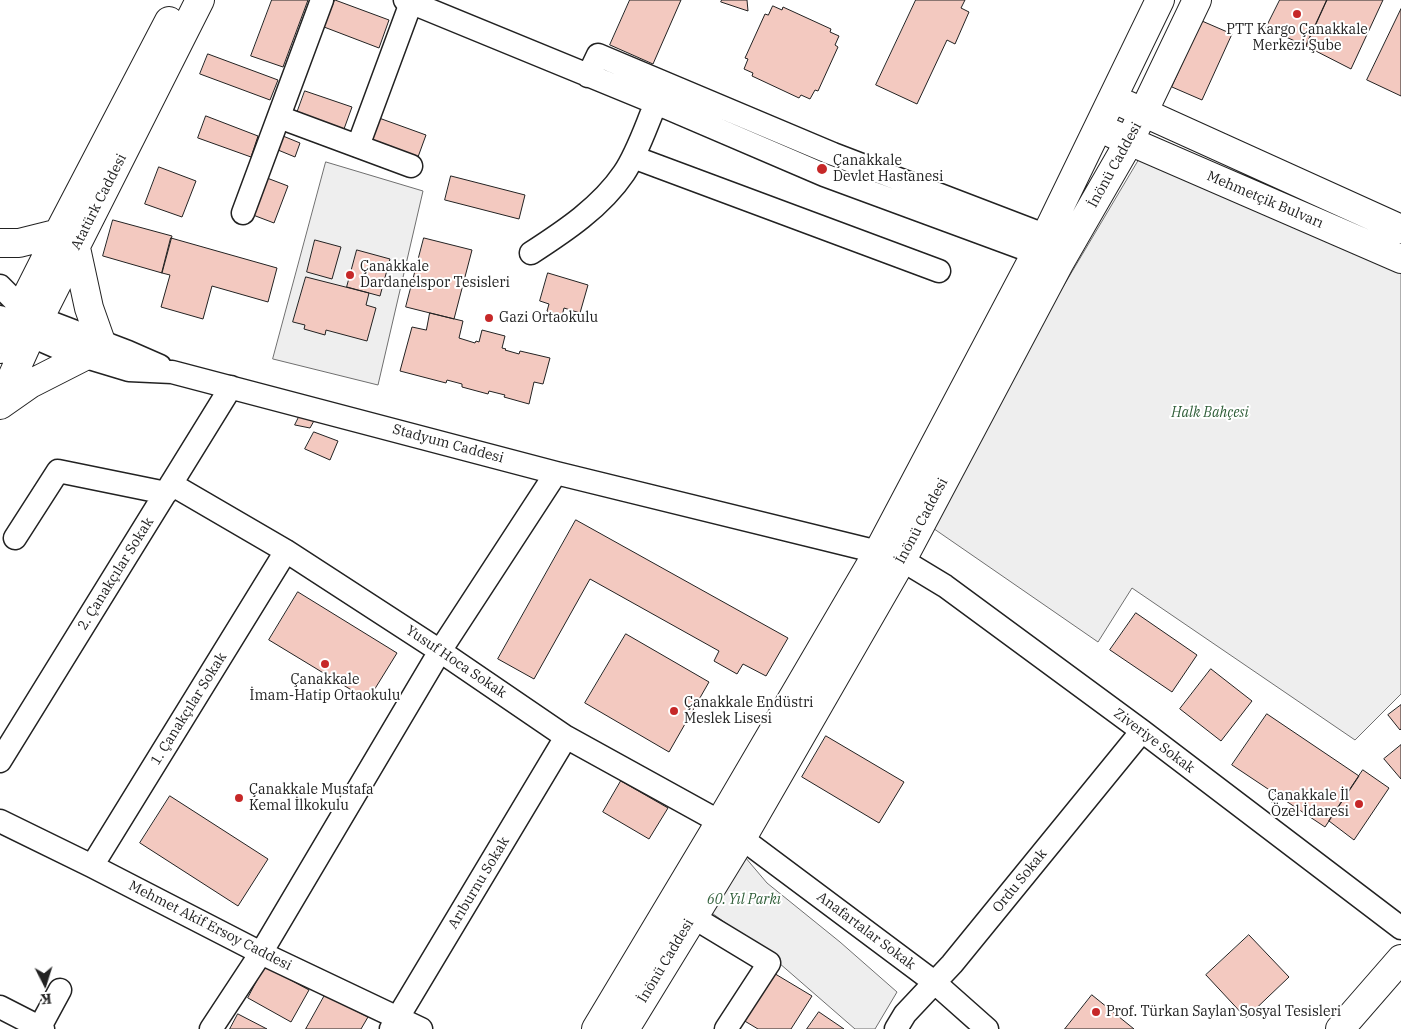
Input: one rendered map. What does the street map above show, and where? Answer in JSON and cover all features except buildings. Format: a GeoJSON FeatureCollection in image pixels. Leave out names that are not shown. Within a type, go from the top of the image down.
{"type":"FeatureCollection","features":[{"type":"Feature","properties":{"kind":"main road","name":"Atatürk Caddesi"},"geometry":{"type":"LineString","coordinates":[[67,240],[180,0]]}},
{"type":"Feature","properties":{"kind":"main road","name":"Atatürk Caddesi"},"geometry":{"type":"LineString","coordinates":[[0,404],[17,325],[67,240],[200,0]]}},
{"type":"Feature","properties":{"kind":"main road"},"geometry":{"type":"LineString","coordinates":[[1053,249],[1099,127],[1160,0]]}},
{"type":"Feature","properties":{"kind":"main road","name":"İnönü Caddesi"},"geometry":{"type":"LineString","coordinates":[[596,1029],[731,830],[890,556],[1053,249],[1129,142],[1197,0]]}},
{"type":"Feature","properties":{"kind":"main road","name":"Mehmetçik Bulvarı"},"geometry":{"type":"LineString","coordinates":[[1113,98],[1401,229]]}},
{"type":"Feature","properties":{"kind":"main road","name":"Mehmetçik Bulvarı"},"geometry":{"type":"LineString","coordinates":[[1099,127],[1129,142],[1401,259]]}},
{"type":"Feature","properties":{"kind":"main road"},"geometry":{"type":"LineString","coordinates":[[0,243],[67,240],[89,308],[93,349],[30,384],[0,404]]}},
{"type":"Feature","properties":{"kind":"main road","name":"İnönü Caddesi"},"geometry":{"type":"LineString","coordinates":[[625,1029],[692,917],[731,830]]}},
{"type":"Feature","properties":{"kind":"main road"},"geometry":{"type":"LineString","coordinates":[[1340,1029],[1401,959]]}},
{"type":"Feature","properties":{"kind":"street"},"geometry":{"type":"LineString","coordinates":[[243,214],[322,0]]}},
{"type":"Feature","properties":{"kind":"street"},"geometry":{"type":"LineString","coordinates":[[358,146],[410,1],[824,175],[1053,249]]}},
{"type":"Feature","properties":{"kind":"street"},"geometry":{"type":"LineString","coordinates":[[588,76],[598,55],[1053,249]]}},
{"type":"Feature","properties":{"kind":"street"},"geometry":{"type":"LineString","coordinates":[[531,252],[565,231],[612,190],[633,157],[656,103]]}},
{"type":"Feature","properties":{"kind":"street"},"geometry":{"type":"LineString","coordinates":[[279,117],[411,166]]}},
{"type":"Feature","properties":{"kind":"street"},"geometry":{"type":"LineString","coordinates":[[633,157],[938,270]]}},
{"type":"Feature","properties":{"kind":"street"},"geometry":{"type":"LineString","coordinates":[[0,286],[17,325]]}},
{"type":"Feature","properties":{"kind":"street","name":"Stadyum Caddesi"},"geometry":{"type":"LineString","coordinates":[[17,325],[66,350],[93,349],[130,370],[172,372],[556,472],[890,556]]}},
{"type":"Feature","properties":{"kind":"street","name":"2. Çanakçılar Sokak"},"geometry":{"type":"LineString","coordinates":[[0,761],[231,387]]}},
{"type":"Feature","properties":{"kind":"street","name":"Yusuf Hoca Sokak"},"geometry":{"type":"LineString","coordinates":[[15,538],[58,471],[168,488],[286,551],[440,651],[566,737],[731,830]]}},
{"type":"Feature","properties":{"kind":"street"},"geometry":{"type":"LineString","coordinates":[[211,1029],[261,954],[440,651],[556,472]]}},
{"type":"Feature","properties":{"kind":"street","name":"1. Çanakçılar Sokak"},"geometry":{"type":"LineString","coordinates":[[92,866],[286,551]]}},
{"type":"Feature","properties":{"kind":"street","name":"Ziveriye Sokak"},"geometry":{"type":"LineString","coordinates":[[890,556],[945,586],[1142,731],[1401,928]]}},
{"type":"Feature","properties":{"kind":"street","name":"Ordu Sokak"},"geometry":{"type":"LineString","coordinates":[[896,1029],[905,1014],[952,964],[1142,731]]}},
{"type":"Feature","properties":{"kind":"street","name":"Arıburnu Sokak"},"geometry":{"type":"LineString","coordinates":[[395,1023],[566,737]]}},
{"type":"Feature","properties":{"kind":"street","name":"Mehmet Akif Ersoy Caddesi"},"geometry":{"type":"LineString","coordinates":[[0,821],[92,866],[395,1023],[421,1029]]}},
{"type":"Feature","properties":{"kind":"street","name":"Anafartalar Sokak"},"geometry":{"type":"LineString","coordinates":[[731,830],[934,982],[987,1029]]}},
{"type":"Feature","properties":{"kind":"street"},"geometry":{"type":"LineString","coordinates":[[692,917],[769,963],[726,1029]]}},
{"type":"Feature","properties":{"kind":"street"},"geometry":{"type":"LineString","coordinates":[[0,1007],[41,1028],[60,990]]}},
{"type":"Feature","properties":{"kind":"green space","name":"Halk Bahçesi"},"geometry":{"type":"Polygon","coordinates":[[[1143,153],[1401,265],[1401,694],[1355,740],[1132,588],[1098,642],[927,524],[1032,339],[1143,153]]]}},
{"type":"Feature","properties":{"kind":"green space","name":"Çanakkale Dardanelspor Tesisleri"},"geometry":{"type":"Polygon","coordinates":[[[326,162],[423,191],[378,385],[273,359],[326,162]]]}},
{"type":"Feature","properties":{"kind":"green space","name":"60. Yıl Parkı"},"geometry":{"type":"Polygon","coordinates":[[[739,850],[767,883],[840,942],[897,992],[875,1029],[855,1029],[771,956],[705,908],[739,850]]]}},
{"type":"Feature","properties":{"kind":"place","name":"PTT Kargo Çanakkale Merkezi Şube"},"geometry":{"type":"Point","coordinates":[1297,14]}},
{"type":"Feature","properties":{"kind":"place","name":"Çanakkale Devlet Hastanesi"},"geometry":{"type":"Point","coordinates":[822,169]}},
{"type":"Feature","properties":{"kind":"place","name":"Çanakkale Dardanelspor Tesisleri"},"geometry":{"type":"Point","coordinates":[350,275]}},
{"type":"Feature","properties":{"kind":"place","name":"Gazi Ortaokulu"},"geometry":{"type":"Point","coordinates":[489,318]}},
{"type":"Feature","properties":{"kind":"place","name":"Çanakkale İmam-Hatip Ortaokulu"},"geometry":{"type":"Point","coordinates":[325,664]}},
{"type":"Feature","properties":{"kind":"place","name":"Çanakkale Endüstri Meslek Lisesi"},"geometry":{"type":"Point","coordinates":[674,711]}},
{"type":"Feature","properties":{"kind":"place","name":"Çanakkale Mustafa Kemal İlkokulu"},"geometry":{"type":"Point","coordinates":[239,798]}},
{"type":"Feature","properties":{"kind":"place","name":"Çanakkale İl Özel İdaresi"},"geometry":{"type":"Point","coordinates":[1359,804]}},
{"type":"Feature","properties":{"kind":"place","name":"Prof. Türkan Saylan Sosyal Tesisleri"},"geometry":{"type":"Point","coordinates":[1096,1012]}}]}
